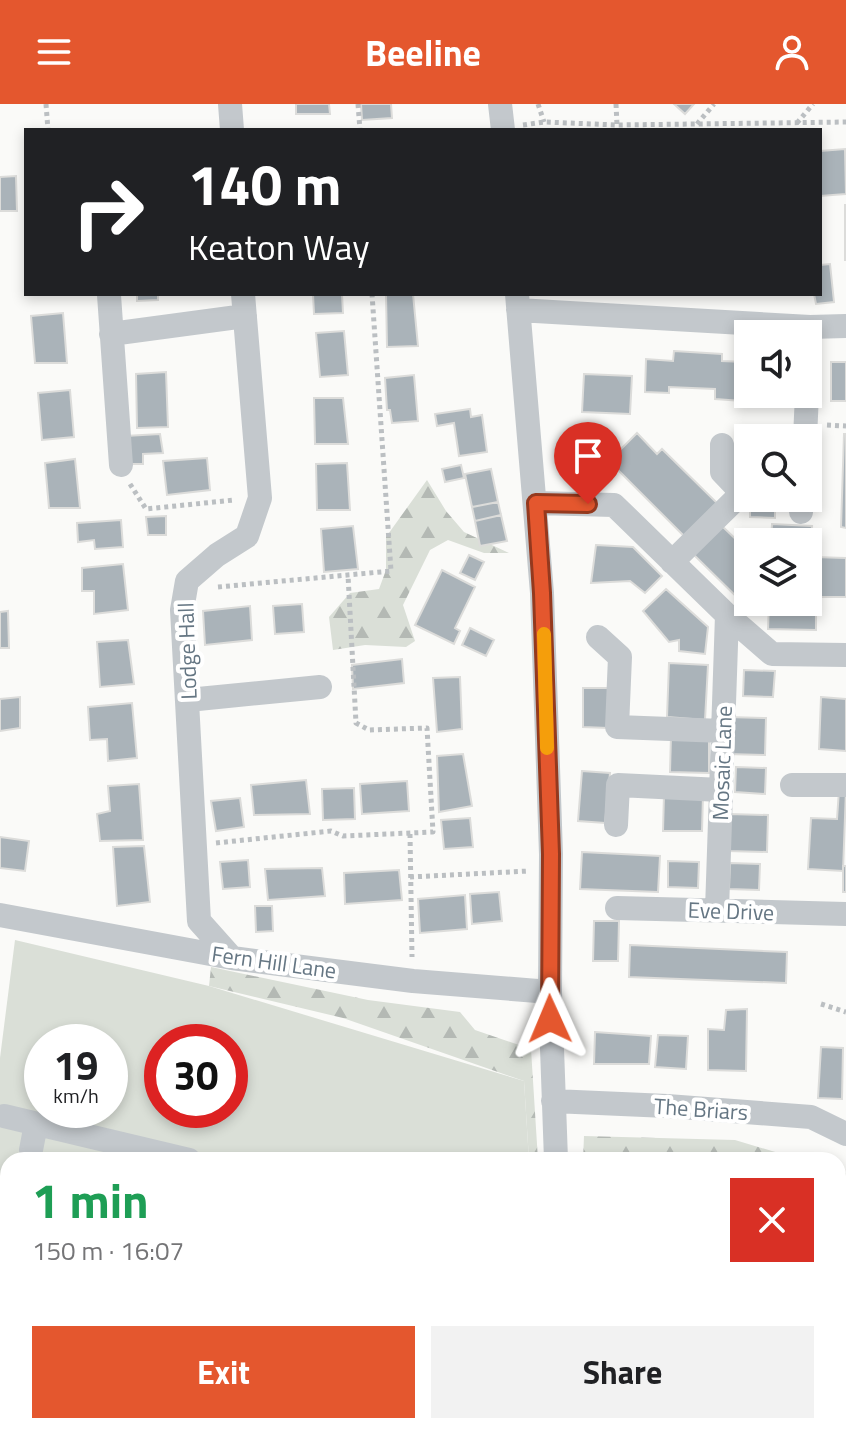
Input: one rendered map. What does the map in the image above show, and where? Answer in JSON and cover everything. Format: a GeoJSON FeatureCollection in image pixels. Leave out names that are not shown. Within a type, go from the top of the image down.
{"type":"FeatureCollection","features":[{"type":"Feature","properties":{"kind":"street"},"geometry":{"type":"LineString","coordinates":[[230,104],[232,128]]}},
{"type":"Feature","properties":{"kind":"street"},"geometry":{"type":"LineString","coordinates":[[109,296],[121,465]]}},
{"type":"Feature","properties":{"kind":"street"},"geometry":{"type":"LineString","coordinates":[[556,1152],[542,593],[518,302],[644,306],[755,320]]}},
{"type":"Feature","properties":{"kind":"street","name":"Lodge Hall"},"geometry":{"type":"LineString","coordinates":[[111,334],[244,305],[260,498],[247,536],[217,555],[187,581],[182,610],[199,921],[232,958]]}},
{"type":"Feature","properties":{"kind":"street"},"geometry":{"type":"LineString","coordinates":[[822,327],[846,326]]}},
{"type":"Feature","properties":{"kind":"street"},"geometry":{"type":"LineString","coordinates":[[672,562],[742,493],[722,472],[722,445]]}},
{"type":"Feature","properties":{"kind":"street"},"geometry":{"type":"LineString","coordinates":[[536,503],[614,505],[727,615],[772,654],[846,655]]}},
{"type":"Feature","properties":{"kind":"street","name":"Mosaic Lane"},"geometry":{"type":"LineString","coordinates":[[717,910],[727,615]]}},
{"type":"Feature","properties":{"kind":"street"},"geometry":{"type":"LineString","coordinates":[[598,637],[620,657],[617,727],[723,731]]}},
{"type":"Feature","properties":{"kind":"street"},"geometry":{"type":"LineString","coordinates":[[188,700],[320,687]]}},
{"type":"Feature","properties":{"kind":"street"},"geometry":{"type":"LineString","coordinates":[[616,825],[618,785],[721,790]]}},
{"type":"Feature","properties":{"kind":"street"},"geometry":{"type":"LineString","coordinates":[[792,785],[846,785]]}},
{"type":"Feature","properties":{"kind":"street","name":"Eve Drive"},"geometry":{"type":"LineString","coordinates":[[617,908],[846,914]]}},
{"type":"Feature","properties":{"kind":"street","name":"Fern Hill Lane"},"geometry":{"type":"LineString","coordinates":[[0,915],[232,958],[413,981],[550,992]]}},
{"type":"Feature","properties":{"kind":"street","name":"The Briars"},"geometry":{"type":"LineString","coordinates":[[553,1101],[811,1117],[846,1134]]}},
{"type":"Feature","properties":{"kind":"street"},"geometry":{"type":"LineString","coordinates":[[4,1116],[24,1121]]}},
{"type":"Feature","properties":{"kind":"street"},"geometry":{"type":"LineString","coordinates":[[31,1150],[35,1128]]}},
{"type":"Feature","properties":{"kind":"street"},"geometry":{"type":"LineString","coordinates":[[53,1128],[155,1152]]}},
{"type":"Feature","properties":{"kind":"path"},"geometry":{"type":"LineString","coordinates":[[46,104],[48,128]]}},
{"type":"Feature","properties":{"kind":"path"},"geometry":{"type":"LineString","coordinates":[[358,104],[360,128]]}},
{"type":"Feature","properties":{"kind":"path"},"geometry":{"type":"LineString","coordinates":[[538,104],[544,122]]}},
{"type":"Feature","properties":{"kind":"path"},"geometry":{"type":"LineString","coordinates":[[616,104],[617,125]]}},
{"type":"Feature","properties":{"kind":"path"},"geometry":{"type":"LineString","coordinates":[[697,124],[714,104]]}},
{"type":"Feature","properties":{"kind":"path"},"geometry":{"type":"LineString","coordinates":[[797,123],[813,104]]}},
{"type":"Feature","properties":{"kind":"path"},"geometry":{"type":"LineString","coordinates":[[502,120],[617,125],[846,122]]}},
{"type":"Feature","properties":{"kind":"path"},"geometry":{"type":"LineString","coordinates":[[185,590],[391,571],[372,296]]}},
{"type":"Feature","properties":{"kind":"path"},"geometry":{"type":"LineString","coordinates":[[121,465],[146,509],[260,498]]}},
{"type":"Feature","properties":{"kind":"path"},"geometry":{"type":"LineString","coordinates":[[195,845],[331,831],[343,836],[433,832],[427,728],[369,730],[356,723],[348,575]]}},
{"type":"Feature","properties":{"kind":"path"},"geometry":{"type":"LineString","coordinates":[[410,834],[413,981]]}},
{"type":"Feature","properties":{"kind":"path"},"geometry":{"type":"LineString","coordinates":[[410,877],[550,870]]}},
{"type":"Feature","properties":{"kind":"path"},"geometry":{"type":"LineString","coordinates":[[821,1004],[846,1012]]}},
{"type":"Feature","properties":{"kind":"green space"},"geometry":{"type":"Polygon","coordinates":[[[427,480],[446,511],[464,532],[509,553],[484,553],[448,540],[430,550],[403,605],[415,641],[406,647],[365,645],[333,650],[329,617],[350,593],[379,589],[386,570],[386,537],[427,480]]]}},
{"type":"Feature","properties":{"kind":"green space"},"geometry":{"type":"Polygon","coordinates":[[[15,940],[209,986],[524,1081],[528,1152],[0,1152],[0,1058],[15,940]]]}},
{"type":"Feature","properties":{"kind":"green space"},"geometry":{"type":"Polygon","coordinates":[[[211,967],[368,1000],[460,1012],[475,1030],[531,1049],[537,1152],[528,1152],[524,1081],[343,1018],[209,986],[211,967]]]}},
{"type":"Feature","properties":{"kind":"green space"},"geometry":{"type":"Polygon","coordinates":[[[584,1136],[735,1140],[775,1152],[583,1152],[584,1136]]]}},
{"type":"Feature","properties":{"kind":"building"},"geometry":{"type":"Polygon","coordinates":[[[296,104],[329,104],[330,114],[296,114],[296,104]]]}},
{"type":"Feature","properties":{"kind":"building"},"geometry":{"type":"Polygon","coordinates":[[[361,104],[391,104],[392,118],[362,120],[361,104]]]}},
{"type":"Feature","properties":{"kind":"building"},"geometry":{"type":"Polygon","coordinates":[[[674,104],[694,104],[685,114],[674,104]]]}},
{"type":"Feature","properties":{"kind":"building"},"geometry":{"type":"Polygon","coordinates":[[[845,149],[846,194],[822,196],[822,151],[845,149]]]}},
{"type":"Feature","properties":{"kind":"building"},"geometry":{"type":"Polygon","coordinates":[[[16,176],[17,211],[0,211],[0,177],[16,176]]]}},
{"type":"Feature","properties":{"kind":"building"},"geometry":{"type":"Polygon","coordinates":[[[846,205],[846,260],[845,260],[846,205]]]}},
{"type":"Feature","properties":{"kind":"building"},"geometry":{"type":"Polygon","coordinates":[[[830,264],[834,302],[816,304],[814,296],[822,296],[822,265],[830,264]]]}},
{"type":"Feature","properties":{"kind":"building"},"geometry":{"type":"Polygon","coordinates":[[[137,296],[158,296],[158,300],[137,301],[137,296]]]}},
{"type":"Feature","properties":{"kind":"building"},"geometry":{"type":"Polygon","coordinates":[[[313,296],[342,296],[343,313],[314,314],[313,296]]]}},
{"type":"Feature","properties":{"kind":"building"},"geometry":{"type":"Polygon","coordinates":[[[386,296],[413,296],[418,346],[387,347],[386,296]]]}},
{"type":"Feature","properties":{"kind":"building"},"geometry":{"type":"Polygon","coordinates":[[[63,313],[67,363],[35,363],[31,316],[63,313]]]}},
{"type":"Feature","properties":{"kind":"building"},"geometry":{"type":"Polygon","coordinates":[[[344,331],[348,375],[320,377],[316,333],[344,331]]]}},
{"type":"Feature","properties":{"kind":"building"},"geometry":{"type":"Polygon","coordinates":[[[674,351],[722,354],[722,361],[734,362],[734,400],[715,399],[715,389],[669,387],[669,393],[645,392],[646,359],[673,361],[674,351]]]}},
{"type":"Feature","properties":{"kind":"building"},"geometry":{"type":"Polygon","coordinates":[[[831,362],[846,362],[846,401],[831,401],[831,362]]]}},
{"type":"Feature","properties":{"kind":"building"},"geometry":{"type":"Polygon","coordinates":[[[166,372],[168,427],[137,428],[136,374],[166,372]]]}},
{"type":"Feature","properties":{"kind":"building"},"geometry":{"type":"Polygon","coordinates":[[[584,374],[632,376],[630,414],[582,412],[584,374]]]}},
{"type":"Feature","properties":{"kind":"building"},"geometry":{"type":"Polygon","coordinates":[[[414,375],[418,421],[392,423],[390,410],[387,410],[385,378],[414,375]]]}},
{"type":"Feature","properties":{"kind":"building"},"geometry":{"type":"Polygon","coordinates":[[[70,390],[74,437],[42,440],[38,393],[70,390]]]}},
{"type":"Feature","properties":{"kind":"building"},"geometry":{"type":"Polygon","coordinates":[[[314,398],[343,398],[348,444],[315,444],[314,398]]]}},
{"type":"Feature","properties":{"kind":"building"},"geometry":{"type":"Polygon","coordinates":[[[470,409],[471,417],[482,415],[487,452],[459,456],[454,423],[437,426],[435,414],[470,409]]]}},
{"type":"Feature","properties":{"kind":"building"},"geometry":{"type":"Polygon","coordinates":[[[637,433],[657,454],[662,449],[717,503],[684,536],[609,461],[637,433]]]}},
{"type":"Feature","properties":{"kind":"building"},"geometry":{"type":"Polygon","coordinates":[[[160,434],[163,453],[143,454],[143,464],[125,464],[125,436],[160,434]]]}},
{"type":"Feature","properties":{"kind":"building"},"geometry":{"type":"Polygon","coordinates":[[[846,434],[846,528],[841,527],[846,434]]]}},
{"type":"Feature","properties":{"kind":"building"},"geometry":{"type":"Polygon","coordinates":[[[207,458],[210,490],[167,495],[163,461],[207,458]]]}},
{"type":"Feature","properties":{"kind":"building"},"geometry":{"type":"Polygon","coordinates":[[[75,459],[80,508],[49,508],[45,463],[75,459]]]}},
{"type":"Feature","properties":{"kind":"building"},"geometry":{"type":"Polygon","coordinates":[[[347,463],[350,510],[317,510],[316,464],[347,463]]]}},
{"type":"Feature","properties":{"kind":"building"},"geometry":{"type":"Polygon","coordinates":[[[461,465],[464,478],[445,482],[442,469],[461,465]]]}},
{"type":"Feature","properties":{"kind":"building"},"geometry":{"type":"Polygon","coordinates":[[[491,469],[498,502],[472,507],[465,474],[491,469]]]}},
{"type":"Feature","properties":{"kind":"building"},"geometry":{"type":"Polygon","coordinates":[[[498,502],[501,515],[475,521],[472,507],[498,502]]]}},
{"type":"Feature","properties":{"kind":"building"},"geometry":{"type":"Polygon","coordinates":[[[750,512],[775,512],[775,518],[750,517],[750,512]]]}},
{"type":"Feature","properties":{"kind":"building"},"geometry":{"type":"Polygon","coordinates":[[[501,515],[507,541],[480,546],[475,521],[501,515]]]}},
{"type":"Feature","properties":{"kind":"building"},"geometry":{"type":"Polygon","coordinates":[[[166,516],[166,535],[148,535],[146,517],[166,516]]]}},
{"type":"Feature","properties":{"kind":"building"},"geometry":{"type":"Polygon","coordinates":[[[121,520],[123,547],[95,549],[94,540],[78,542],[77,523],[121,520]]]}},
{"type":"Feature","properties":{"kind":"building"},"geometry":{"type":"Polygon","coordinates":[[[772,524],[812,526],[812,528],[772,528],[772,524]]]}},
{"type":"Feature","properties":{"kind":"building"},"geometry":{"type":"Polygon","coordinates":[[[721,525],[734,538],[734,594],[692,553],[721,525]]]}},
{"type":"Feature","properties":{"kind":"building"},"geometry":{"type":"Polygon","coordinates":[[[353,526],[358,569],[324,572],[321,529],[353,526]]]}},
{"type":"Feature","properties":{"kind":"building"},"geometry":{"type":"Polygon","coordinates":[[[596,545],[633,547],[662,576],[645,593],[630,581],[591,583],[596,545]]]}},
{"type":"Feature","properties":{"kind":"building"},"geometry":{"type":"Polygon","coordinates":[[[469,555],[484,562],[475,580],[460,573],[469,555]]]}},
{"type":"Feature","properties":{"kind":"building"},"geometry":{"type":"Polygon","coordinates":[[[822,557],[846,558],[846,597],[822,597],[822,557]]]}},
{"type":"Feature","properties":{"kind":"building"},"geometry":{"type":"Polygon","coordinates":[[[123,564],[128,610],[94,614],[94,591],[82,591],[82,568],[123,564]]]}},
{"type":"Feature","properties":{"kind":"building"},"geometry":{"type":"Polygon","coordinates":[[[442,570],[475,587],[455,628],[460,631],[454,644],[415,625],[442,570]]]}},
{"type":"Feature","properties":{"kind":"building"},"geometry":{"type":"Polygon","coordinates":[[[666,589],[708,627],[705,654],[679,651],[679,640],[669,642],[643,611],[666,589]]]}},
{"type":"Feature","properties":{"kind":"building"},"geometry":{"type":"Polygon","coordinates":[[[302,604],[304,632],[275,634],[273,606],[302,604]]]}},
{"type":"Feature","properties":{"kind":"building"},"geometry":{"type":"Polygon","coordinates":[[[250,606],[252,640],[205,645],[203,611],[250,606]]]}},
{"type":"Feature","properties":{"kind":"building"},"geometry":{"type":"Polygon","coordinates":[[[8,611],[9,648],[0,648],[0,612],[8,611]]]}},
{"type":"Feature","properties":{"kind":"building"},"geometry":{"type":"Polygon","coordinates":[[[768,616],[816,616],[816,630],[768,629],[768,616]]]}},
{"type":"Feature","properties":{"kind":"building"},"geometry":{"type":"Polygon","coordinates":[[[470,628],[494,640],[486,656],[462,645],[470,628]]]}},
{"type":"Feature","properties":{"kind":"building"},"geometry":{"type":"Polygon","coordinates":[[[128,640],[134,684],[100,687],[97,642],[128,640]]]}},
{"type":"Feature","properties":{"kind":"building"},"geometry":{"type":"Polygon","coordinates":[[[402,659],[404,683],[353,689],[352,665],[402,659]]]}},
{"type":"Feature","properties":{"kind":"building"},"geometry":{"type":"Polygon","coordinates":[[[669,663],[708,665],[705,720],[667,717],[669,663]]]}},
{"type":"Feature","properties":{"kind":"building"},"geometry":{"type":"Polygon","coordinates":[[[744,670],[775,671],[773,697],[743,696],[744,670]]]}},
{"type":"Feature","properties":{"kind":"building"},"geometry":{"type":"Polygon","coordinates":[[[460,677],[462,729],[437,732],[433,678],[460,677]]]}},
{"type":"Feature","properties":{"kind":"building"},"geometry":{"type":"Polygon","coordinates":[[[583,688],[609,688],[608,728],[583,727],[583,688]]]}},
{"type":"Feature","properties":{"kind":"building"},"geometry":{"type":"Polygon","coordinates":[[[20,697],[20,728],[0,731],[0,699],[20,697]]]}},
{"type":"Feature","properties":{"kind":"building"},"geometry":{"type":"Polygon","coordinates":[[[821,697],[846,699],[846,751],[819,749],[821,697]]]}},
{"type":"Feature","properties":{"kind":"building"},"geometry":{"type":"Polygon","coordinates":[[[132,703],[137,758],[108,761],[107,739],[90,740],[88,707],[132,703]]]}},
{"type":"Feature","properties":{"kind":"building"},"geometry":{"type":"Polygon","coordinates":[[[727,717],[766,718],[765,755],[727,754],[727,717]]]}},
{"type":"Feature","properties":{"kind":"building"},"geometry":{"type":"Polygon","coordinates":[[[671,735],[709,736],[709,773],[670,772],[671,735]]]}},
{"type":"Feature","properties":{"kind":"building"},"geometry":{"type":"Polygon","coordinates":[[[463,754],[472,806],[439,812],[437,756],[463,754]]]}},
{"type":"Feature","properties":{"kind":"building"},"geometry":{"type":"Polygon","coordinates":[[[736,767],[766,768],[765,794],[735,792],[736,767]]]}},
{"type":"Feature","properties":{"kind":"building"},"geometry":{"type":"Polygon","coordinates":[[[582,771],[610,773],[605,823],[578,821],[582,771]]]}},
{"type":"Feature","properties":{"kind":"building"},"geometry":{"type":"Polygon","coordinates":[[[306,780],[310,814],[254,815],[251,785],[306,780]]]}},
{"type":"Feature","properties":{"kind":"building"},"geometry":{"type":"Polygon","coordinates":[[[407,781],[409,811],[362,814],[360,784],[407,781]]]}},
{"type":"Feature","properties":{"kind":"building"},"geometry":{"type":"Polygon","coordinates":[[[139,784],[143,840],[100,841],[97,814],[110,811],[108,786],[139,784]]]}},
{"type":"Feature","properties":{"kind":"building"},"geometry":{"type":"Polygon","coordinates":[[[354,788],[355,819],[323,820],[322,789],[354,788]]]}},
{"type":"Feature","properties":{"kind":"building"},"geometry":{"type":"Polygon","coordinates":[[[839,790],[846,790],[843,871],[808,869],[811,818],[837,819],[839,790]]]}},
{"type":"Feature","properties":{"kind":"building"},"geometry":{"type":"Polygon","coordinates":[[[664,794],[703,795],[702,831],[663,831],[664,794]]]}},
{"type":"Feature","properties":{"kind":"building"},"geometry":{"type":"Polygon","coordinates":[[[240,798],[244,827],[216,831],[211,801],[240,798]]]}},
{"type":"Feature","properties":{"kind":"building"},"geometry":{"type":"Polygon","coordinates":[[[729,814],[768,815],[767,852],[728,851],[729,814]]]}},
{"type":"Feature","properties":{"kind":"building"},"geometry":{"type":"Polygon","coordinates":[[[470,818],[473,847],[444,849],[441,820],[470,818]]]}},
{"type":"Feature","properties":{"kind":"building"},"geometry":{"type":"Polygon","coordinates":[[[0,837],[29,841],[25,871],[0,868],[0,837]]]}},
{"type":"Feature","properties":{"kind":"building"},"geometry":{"type":"Polygon","coordinates":[[[144,846],[150,902],[117,906],[113,847],[144,846]]]}},
{"type":"Feature","properties":{"kind":"building"},"geometry":{"type":"Polygon","coordinates":[[[582,852],[660,856],[658,892],[580,889],[582,852]]]}},
{"type":"Feature","properties":{"kind":"building"},"geometry":{"type":"Polygon","coordinates":[[[248,860],[250,887],[223,889],[220,862],[248,860]]]}},
{"type":"Feature","properties":{"kind":"building"},"geometry":{"type":"Polygon","coordinates":[[[668,861],[699,862],[698,888],[668,887],[668,861]]]}},
{"type":"Feature","properties":{"kind":"building"},"geometry":{"type":"Polygon","coordinates":[[[730,863],[760,864],[759,890],[729,889],[730,863]]]}},
{"type":"Feature","properties":{"kind":"building"},"geometry":{"type":"Polygon","coordinates":[[[843,866],[846,866],[846,892],[843,892],[843,866]]]}},
{"type":"Feature","properties":{"kind":"building"},"geometry":{"type":"Polygon","coordinates":[[[322,868],[325,896],[268,900],[265,869],[322,868]]]}},
{"type":"Feature","properties":{"kind":"building"},"geometry":{"type":"Polygon","coordinates":[[[399,870],[402,900],[345,904],[344,873],[399,870]]]}},
{"type":"Feature","properties":{"kind":"building"},"geometry":{"type":"Polygon","coordinates":[[[499,892],[502,921],[472,924],[470,894],[499,892]]]}},
{"type":"Feature","properties":{"kind":"building"},"geometry":{"type":"Polygon","coordinates":[[[465,895],[467,929],[420,933],[418,899],[465,895]]]}},
{"type":"Feature","properties":{"kind":"building"},"geometry":{"type":"Polygon","coordinates":[[[255,906],[272,906],[273,931],[256,932],[255,906]]]}},
{"type":"Feature","properties":{"kind":"building"},"geometry":{"type":"Polygon","coordinates":[[[594,921],[619,921],[618,961],[593,961],[594,921]]]}},
{"type":"Feature","properties":{"kind":"building"},"geometry":{"type":"Polygon","coordinates":[[[630,945],[787,952],[786,983],[629,977],[630,945]]]}},
{"type":"Feature","properties":{"kind":"building"},"geometry":{"type":"Polygon","coordinates":[[[747,1009],[746,1071],[708,1070],[708,1029],[724,1030],[726,1010],[747,1009]]]}},
{"type":"Feature","properties":{"kind":"building"},"geometry":{"type":"Polygon","coordinates":[[[595,1032],[651,1036],[649,1064],[594,1064],[595,1032]]]}},
{"type":"Feature","properties":{"kind":"building"},"geometry":{"type":"Polygon","coordinates":[[[658,1035],[688,1036],[686,1069],[655,1067],[658,1035]]]}},
{"type":"Feature","properties":{"kind":"building"},"geometry":{"type":"Polygon","coordinates":[[[821,1047],[843,1048],[842,1099],[818,1098],[821,1047]]]}},
{"type":"Feature","properties":{"kind":"slow traffic"},"geometry":{"type":"LineString","coordinates":[[544,634],[547,748]]}},
{"type":"Feature","properties":{"kind":"route"},"geometry":{"type":"LineString","coordinates":[[550,1019],[551,854],[536,503],[588,504]]}}]}
